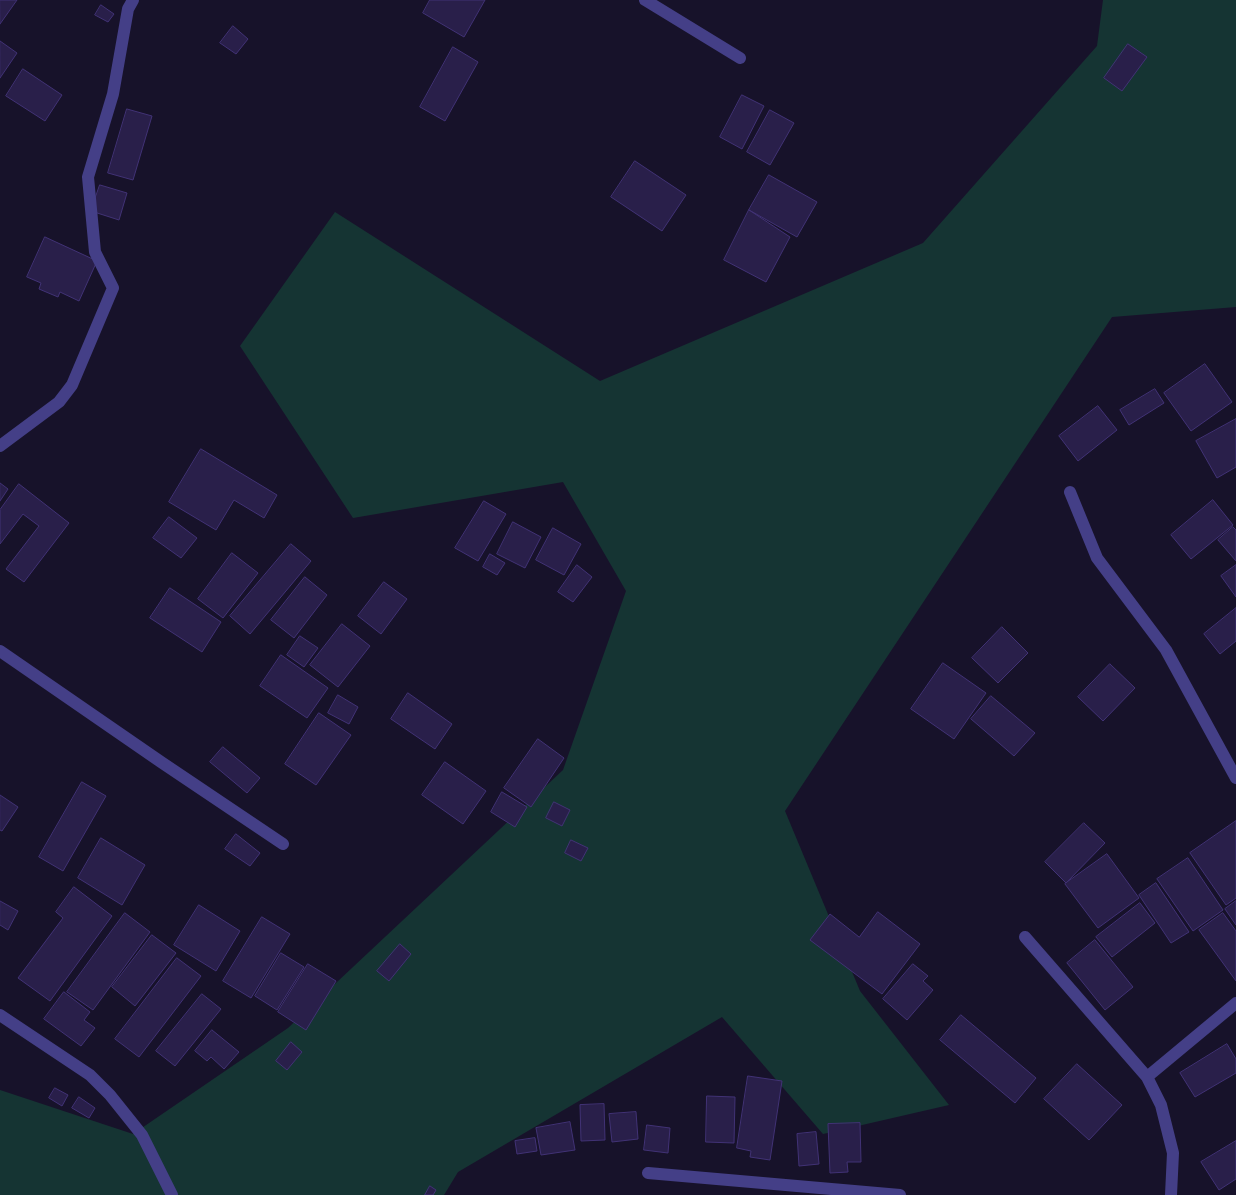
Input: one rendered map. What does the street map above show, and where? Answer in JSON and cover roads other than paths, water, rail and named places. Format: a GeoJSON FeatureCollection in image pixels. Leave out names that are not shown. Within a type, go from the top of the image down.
{"type":"FeatureCollection","features":[{"type":"Feature","properties":{"kind":"street"},"geometry":{"type":"LineString","coordinates":[[0,446],[59,402],[72,385],[112,288],[95,252],[88,177],[113,94],[128,9],[133,0]]}},
{"type":"Feature","properties":{"kind":"street"},"geometry":{"type":"LineString","coordinates":[[645,0],[740,58]]}},
{"type":"Feature","properties":{"kind":"street"},"geometry":{"type":"LineString","coordinates":[[1070,492],[1097,558],[1166,650],[1236,778]]}},
{"type":"Feature","properties":{"kind":"street"},"geometry":{"type":"LineString","coordinates":[[0,651],[283,844]]}},
{"type":"Feature","properties":{"kind":"street"},"geometry":{"type":"LineString","coordinates":[[1025,937],[1147,1077],[1161,1105],[1174,1153],[1171,1195]]}},
{"type":"Feature","properties":{"kind":"street"},"geometry":{"type":"LineString","coordinates":[[1147,1077],[1236,1003]]}},
{"type":"Feature","properties":{"kind":"street"},"geometry":{"type":"LineString","coordinates":[[0,1015],[90,1075],[110,1095],[142,1135],[172,1195]]}},
{"type":"Feature","properties":{"kind":"street"},"geometry":{"type":"LineString","coordinates":[[648,1172],[900,1195]]}}]}
